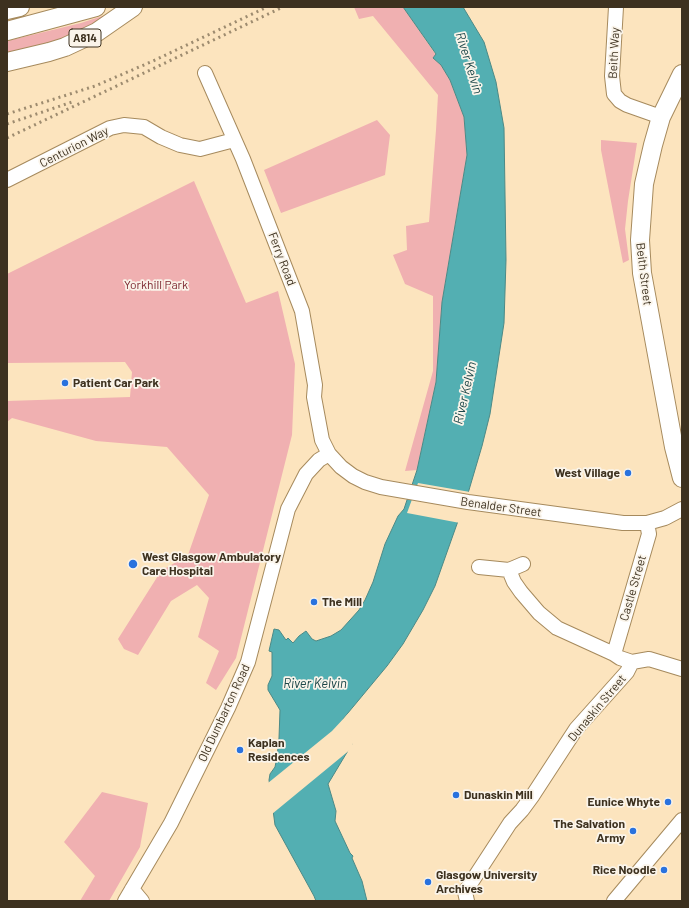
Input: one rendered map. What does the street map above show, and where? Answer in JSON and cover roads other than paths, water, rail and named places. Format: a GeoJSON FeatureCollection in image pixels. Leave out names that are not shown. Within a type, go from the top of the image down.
{"type":"FeatureCollection","features":[{"type":"Feature","properties":{"kind":"main road"},"geometry":{"type":"LineString","coordinates":[[7,10],[20,7]]}},
{"type":"Feature","properties":{"kind":"main road","name":"A814"},"geometry":{"type":"LineString","coordinates":[[7,30],[96,7]]}},
{"type":"Feature","properties":{"kind":"main road","name":"A814"},"geometry":{"type":"LineString","coordinates":[[7,62],[65,47],[97,32],[133,7]]}},
{"type":"Feature","properties":{"kind":"main road","name":"Beith Street"},"geometry":{"type":"LineString","coordinates":[[682,74],[661,117],[644,184],[640,257],[674,448],[682,478]]}},
{"type":"Feature","properties":{"kind":"street","name":"Beith Way"},"geometry":{"type":"LineString","coordinates":[[616,7],[612,76],[614,94],[620,101],[627,105],[661,117]]}},
{"type":"Feature","properties":{"kind":"street","name":"Ferry Road"},"geometry":{"type":"LineString","coordinates":[[205,73],[234,140],[302,311],[315,385],[314,397],[322,440],[329,454]]}},
{"type":"Feature","properties":{"kind":"street","name":"Centurion Way"},"geometry":{"type":"LineString","coordinates":[[7,180],[110,128],[124,125],[144,127],[161,137],[180,145],[200,149],[234,140]]}},
{"type":"Feature","properties":{"kind":"street","name":"Benalder Street"},"geometry":{"type":"LineString","coordinates":[[329,454],[340,467],[365,482],[415,494],[623,523],[647,523],[665,518],[682,509]]}},
{"type":"Feature","properties":{"kind":"street","name":"Old Dumbarton Road"},"geometry":{"type":"LineString","coordinates":[[129,895],[170,822],[228,708],[248,662],[288,509],[306,474],[319,460],[329,454]]}},
{"type":"Feature","properties":{"kind":"street","name":"Castle Street"},"geometry":{"type":"LineString","coordinates":[[614,654],[648,534],[647,523]]}},
{"type":"Feature","properties":{"kind":"street"},"geometry":{"type":"LineString","coordinates":[[479,567],[509,570],[523,564]]}},
{"type":"Feature","properties":{"kind":"street"},"geometry":{"type":"LineString","coordinates":[[509,570],[514,582],[521,592],[540,613],[557,628],[620,658],[632,662],[649,659],[682,669]]}},
{"type":"Feature","properties":{"kind":"street","name":"Dunaskin Street"},"geometry":{"type":"LineString","coordinates":[[466,896],[510,823],[533,795],[576,729],[627,672],[632,662]]}},
{"type":"Feature","properties":{"kind":"street"},"geometry":{"type":"LineString","coordinates":[[614,901],[682,820]]}},
{"type":"Feature","properties":{"kind":"street"},"geometry":{"type":"LineString","coordinates":[[129,895],[142,901]]}},
{"type":"Feature","properties":{"kind":"water","name":"River Kelvin"},"geometry":{"type":"Polygon","coordinates":[[[403,7],[463,7],[484,42],[496,82],[504,128],[506,260],[504,323],[490,414],[482,446],[469,490],[435,586],[403,644],[387,666],[343,719],[352,744],[328,784],[336,811],[335,821],[350,853],[353,856],[352,858],[362,881],[367,901],[316,901],[275,825],[269,780],[270,774],[275,767],[277,757],[280,710],[268,690],[268,685],[272,676],[272,652],[269,651],[274,629],[279,630],[286,640],[288,638],[293,643],[306,631],[312,639],[316,641],[331,636],[341,630],[359,610],[365,600],[373,582],[385,544],[398,516],[404,509],[417,470],[436,382],[442,302],[467,155],[464,117],[450,80],[441,65],[433,58],[436,54],[403,7]]]}},
{"type":"Feature","properties":{"kind":"railway"},"geometry":{"type":"LineString","coordinates":[[7,114],[95,86],[153,61],[267,7]]}},
{"type":"Feature","properties":{"kind":"railway"},"geometry":{"type":"LineString","coordinates":[[7,138],[283,7]]}},
{"type":"Feature","properties":{"kind":"railway"},"geometry":{"type":"LineString","coordinates":[[7,124],[75,101]]}},
{"type":"Feature","properties":{"kind":"place","name":"Patient Car Park"},"geometry":{"type":"Point","coordinates":[65,383]}},
{"type":"Feature","properties":{"kind":"place","name":"West Village"},"geometry":{"type":"Point","coordinates":[628,473]}},
{"type":"Feature","properties":{"kind":"place","name":"West Glasgow Ambulatory Care Hospital"},"geometry":{"type":"Point","coordinates":[133,564]}},
{"type":"Feature","properties":{"kind":"place","name":"The Mill"},"geometry":{"type":"Point","coordinates":[314,602]}},
{"type":"Feature","properties":{"kind":"place","name":"Kaplan Residences"},"geometry":{"type":"Point","coordinates":[240,750]}},
{"type":"Feature","properties":{"kind":"place","name":"Dunaskin Mill"},"geometry":{"type":"Point","coordinates":[456,795]}},
{"type":"Feature","properties":{"kind":"place","name":"Eunice Whyte"},"geometry":{"type":"Point","coordinates":[668,802]}},
{"type":"Feature","properties":{"kind":"place","name":"The Salvation Army"},"geometry":{"type":"Point","coordinates":[633,831]}},
{"type":"Feature","properties":{"kind":"place","name":"Rice Noodle"},"geometry":{"type":"Point","coordinates":[664,870]}},
{"type":"Feature","properties":{"kind":"place","name":"Glasgow University Archives"},"geometry":{"type":"Point","coordinates":[428,882]}},
{"type":"Feature","properties":{"kind":"park label","name":"Yorkhill Park"},"geometry":{"type":"Point","coordinates":[156,285]}}]}
